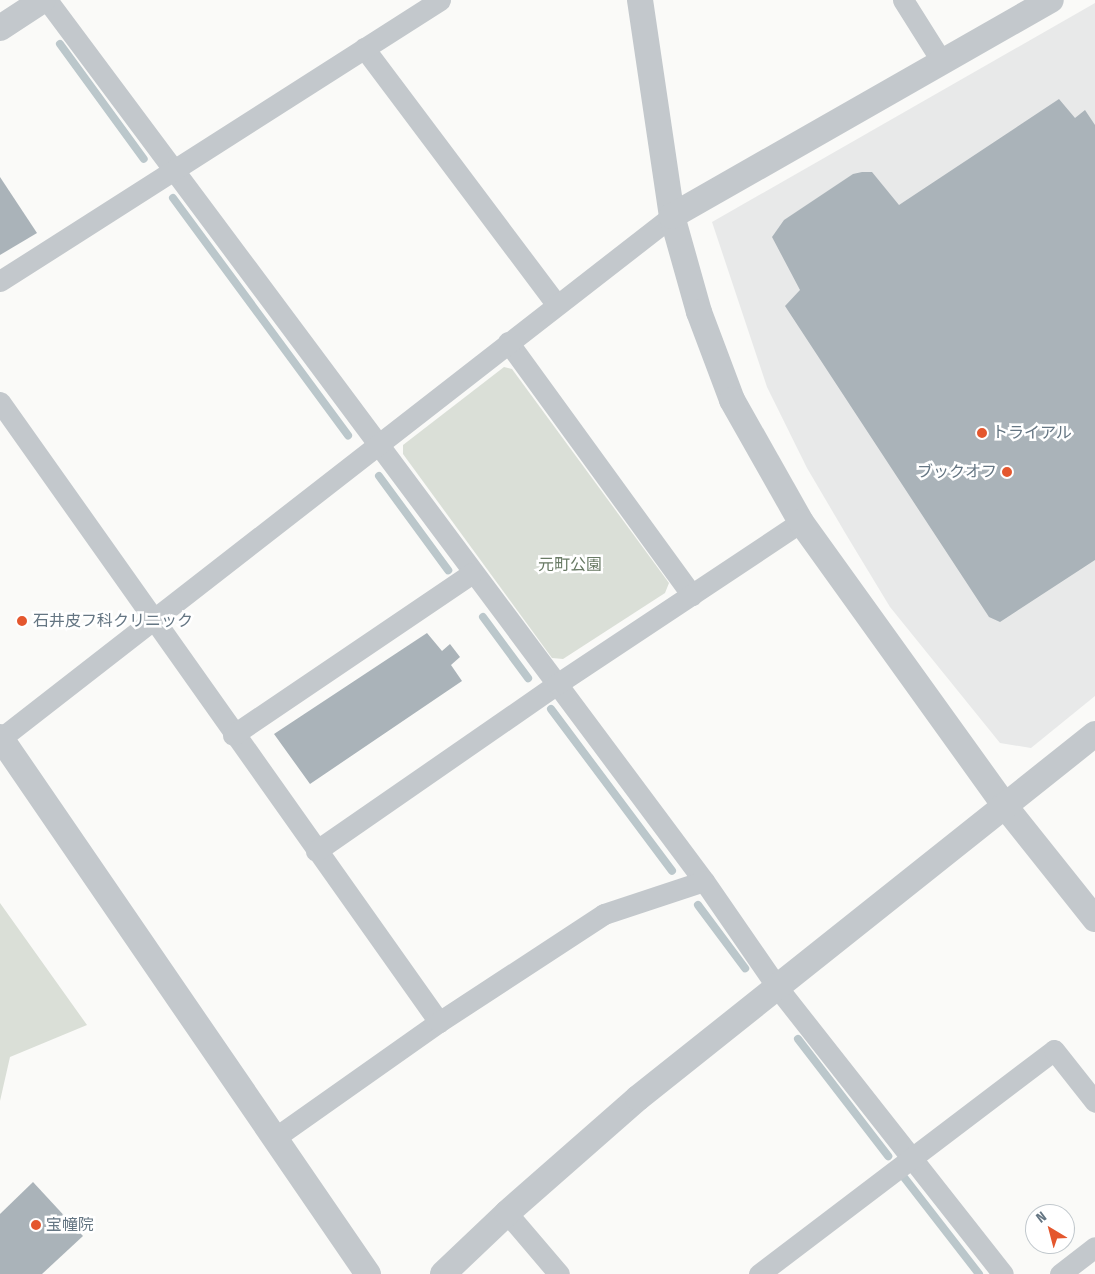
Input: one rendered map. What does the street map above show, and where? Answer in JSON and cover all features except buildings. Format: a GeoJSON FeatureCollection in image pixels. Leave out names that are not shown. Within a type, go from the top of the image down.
{"type":"FeatureCollection","features":[{"type":"Feature","properties":{"kind":"street"},"geometry":{"type":"LineString","coordinates":[[0,28],[45,0],[704,881],[777,987],[1003,1274]]}},
{"type":"Feature","properties":{"kind":"street"},"geometry":{"type":"LineString","coordinates":[[0,282],[173,173],[440,0]]}},
{"type":"Feature","properties":{"kind":"street"},"geometry":{"type":"LineString","coordinates":[[640,0],[672,216],[699,312],[732,400],[801,522],[1004,805],[1095,919]]}},
{"type":"Feature","properties":{"kind":"street"},"geometry":{"type":"LineString","coordinates":[[903,0],[942,62]]}},
{"type":"Feature","properties":{"kind":"street"},"geometry":{"type":"LineString","coordinates":[[368,1274],[276,1137],[0,738],[378,445],[556,304],[672,216],[1051,0]]}},
{"type":"Feature","properties":{"kind":"street"},"geometry":{"type":"LineString","coordinates":[[364,48],[556,304]]}},
{"type":"Feature","properties":{"kind":"street"},"geometry":{"type":"LineString","coordinates":[[508,342],[692,595]]}},
{"type":"Feature","properties":{"kind":"street"},"geometry":{"type":"LineString","coordinates":[[0,402],[152,621],[439,1022]]}},
{"type":"Feature","properties":{"kind":"street"},"geometry":{"type":"LineString","coordinates":[[316,851],[557,684],[801,522]]}},
{"type":"Feature","properties":{"kind":"street"},"geometry":{"type":"LineString","coordinates":[[233,735],[472,573]]}},
{"type":"Feature","properties":{"kind":"street"},"geometry":{"type":"LineString","coordinates":[[444,1274],[507,1213],[638,1098],[1095,734]]}},
{"type":"Feature","properties":{"kind":"street"},"geometry":{"type":"LineString","coordinates":[[276,1137],[439,1022],[604,914],[704,881]]}},
{"type":"Feature","properties":{"kind":"street"},"geometry":{"type":"LineString","coordinates":[[759,1274],[1054,1050],[1095,1102]]}},
{"type":"Feature","properties":{"kind":"street"},"geometry":{"type":"LineString","coordinates":[[507,1213],[559,1274]]}},
{"type":"Feature","properties":{"kind":"street"},"geometry":{"type":"LineString","coordinates":[[1060,1274],[1095,1246]]}},
{"type":"Feature","properties":{"kind":"shaded area"},"geometry":{"type":"Polygon","coordinates":[[[1095,3],[1095,696],[1031,748],[1000,743],[890,607],[807,468],[767,387],[712,222],[1095,3]]]}},
{"type":"Feature","properties":{"kind":"green space","name":"元町公園"},"geometry":{"type":"Polygon","coordinates":[[[504,367],[512,369],[669,583],[665,593],[563,659],[552,658],[403,454],[403,445],[504,367]]]}},
{"type":"Feature","properties":{"kind":"green space"},"geometry":{"type":"Polygon","coordinates":[[[0,903],[87,1025],[10,1057],[0,1101],[0,903]]]}},
{"type":"Feature","properties":{"kind":"waterway"},"geometry":{"type":"LineString","coordinates":[[60,44],[144,159]]}},
{"type":"Feature","properties":{"kind":"waterway"},"geometry":{"type":"LineString","coordinates":[[173,198],[348,435]]}},
{"type":"Feature","properties":{"kind":"waterway"},"geometry":{"type":"LineString","coordinates":[[379,476],[448,570]]}},
{"type":"Feature","properties":{"kind":"waterway"},"geometry":{"type":"LineString","coordinates":[[483,617],[528,678]]}},
{"type":"Feature","properties":{"kind":"waterway"},"geometry":{"type":"LineString","coordinates":[[551,709],[672,871]]}},
{"type":"Feature","properties":{"kind":"waterway"},"geometry":{"type":"LineString","coordinates":[[698,905],[745,968]]}},
{"type":"Feature","properties":{"kind":"waterway"},"geometry":{"type":"LineString","coordinates":[[798,1039],[888,1156]]}},
{"type":"Feature","properties":{"kind":"waterway"},"geometry":{"type":"LineString","coordinates":[[903,1176],[979,1274]]}},
{"type":"Feature","properties":{"kind":"place","name":"トライアル"},"geometry":{"type":"Point","coordinates":[982,433]}},
{"type":"Feature","properties":{"kind":"place","name":"ブックオフ"},"geometry":{"type":"Point","coordinates":[1007,472]}},
{"type":"Feature","properties":{"kind":"place","name":"石井皮フ科クリニック"},"geometry":{"type":"Point","coordinates":[22,621]}},
{"type":"Feature","properties":{"kind":"place","name":"宝幢院"},"geometry":{"type":"Point","coordinates":[36,1225]}}]}
